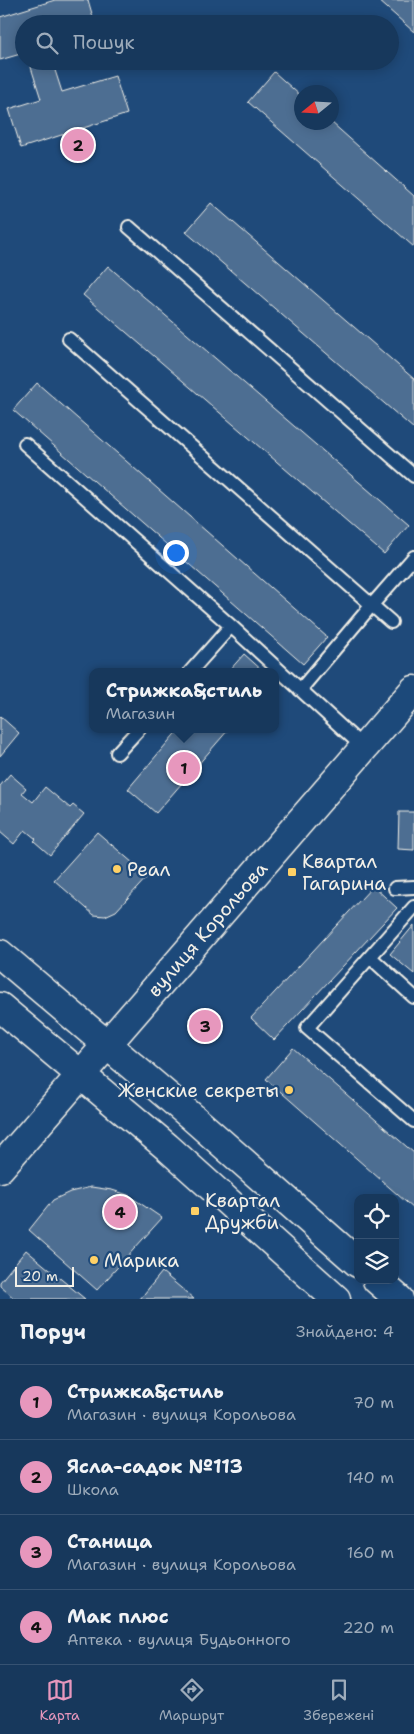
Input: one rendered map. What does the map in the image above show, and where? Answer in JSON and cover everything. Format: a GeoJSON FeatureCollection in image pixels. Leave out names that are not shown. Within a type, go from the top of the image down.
{"type":"FeatureCollection","features":[{"type":"Feature","properties":{"kind":"main road","name":"вулиця Корольова"},"geometry":{"type":"LineString","coordinates":[[0,1168],[414,690]]}},
{"type":"Feature","properties":{"kind":"main road"},"geometry":{"type":"LineString","coordinates":[[0,954],[354,1260]]}},
{"type":"Feature","properties":{"kind":"main road"},"geometry":{"type":"LineString","coordinates":[[0,1007],[167,1147],[336,1299]]}},
{"type":"Feature","properties":{"kind":"main road"},"geometry":{"type":"LineString","coordinates":[[382,1284],[399,1299]]}},
{"type":"Feature","properties":{"kind":"lane"},"geometry":{"type":"LineString","coordinates":[[129,227],[414,476]]}},
{"type":"Feature","properties":{"kind":"lane"},"geometry":{"type":"LineString","coordinates":[[69,340],[391,622]]}},
{"type":"Feature","properties":{"kind":"lane"},"geometry":{"type":"LineString","coordinates":[[25,444],[276,668]]}},
{"type":"Feature","properties":{"kind":"lane"},"geometry":{"type":"LineString","coordinates":[[300,690],[414,557]]}},
{"type":"Feature","properties":{"kind":"lane"},"geometry":{"type":"LineString","coordinates":[[193,668],[230,626]]}},
{"type":"Feature","properties":{"kind":"lane"},"geometry":{"type":"LineString","coordinates":[[279,671],[364,748]]}},
{"type":"Feature","properties":{"kind":"lane"},"geometry":{"type":"LineString","coordinates":[[118,753],[136,733]]}},
{"type":"Feature","properties":{"kind":"lane"},"geometry":{"type":"LineString","coordinates":[[395,888],[414,887]]}},
{"type":"Feature","properties":{"kind":"lane"},"geometry":{"type":"LineString","coordinates":[[414,906],[307,1028],[414,1121]]}},
{"type":"Feature","properties":{"kind":"lane"},"geometry":{"type":"LineString","coordinates":[[370,957],[414,997]]}},
{"type":"Feature","properties":{"kind":"building"},"geometry":{"type":"Polygon","coordinates":[[[55,0],[88,0],[92,15],[15,15],[15,56],[0,60],[0,17],[55,0]]]}},
{"type":"Feature","properties":{"kind":"building"},"geometry":{"type":"Polygon","coordinates":[[[378,0],[414,0],[414,32],[399,19],[399,15],[395,15],[378,0]]]}},
{"type":"Feature","properties":{"kind":"building"},"geometry":{"type":"Polygon","coordinates":[[[32,70],[55,70],[62,92],[115,76],[127,114],[21,148],[9,109],[41,99],[32,70]]]}},
{"type":"Feature","properties":{"kind":"building"},"geometry":{"type":"Polygon","coordinates":[[[274,72],[294,90],[294,130],[339,129],[414,196],[414,247],[248,102],[274,72]]]}},
{"type":"Feature","properties":{"kind":"building"},"geometry":{"type":"Polygon","coordinates":[[[211,203],[414,379],[414,429],[186,232],[211,203]]]}},
{"type":"Feature","properties":{"kind":"building"},"geometry":{"type":"Polygon","coordinates":[[[108,266],[409,525],[384,554],[83,295],[108,266]]]}},
{"type":"Feature","properties":{"kind":"building"},"geometry":{"type":"Polygon","coordinates":[[[37,383],[327,637],[303,664],[13,410],[37,383]]]}},
{"type":"Feature","properties":{"kind":"building"},"geometry":{"type":"Polygon","coordinates":[[[244,654],[260,668],[232,668],[244,654]]]}},
{"type":"Feature","properties":{"kind":"building"},"geometry":{"type":"Polygon","coordinates":[[[0,716],[19,733],[0,756],[0,716]]]}},
{"type":"Feature","properties":{"kind":"building"},"geometry":{"type":"Polygon","coordinates":[[[176,733],[226,733],[156,813],[128,789],[176,733]]]}},
{"type":"Feature","properties":{"kind":"building"},"geometry":{"type":"Polygon","coordinates":[[[10,774],[26,788],[22,793],[33,802],[45,787],[70,808],[73,805],[84,814],[50,855],[25,830],[14,844],[0,832],[0,786],[10,774]]]}},
{"type":"Feature","properties":{"kind":"building"},"geometry":{"type":"Polygon","coordinates":[[[399,812],[414,812],[414,850],[398,849],[399,812]]]}},
{"type":"Feature","properties":{"kind":"building"},"geometry":{"type":"Polygon","coordinates":[[[97,832],[148,876],[116,911],[105,916],[94,915],[54,880],[97,832]]]}},
{"type":"Feature","properties":{"kind":"building"},"geometry":{"type":"Polygon","coordinates":[[[373,886],[397,908],[274,1040],[251,1018],[373,886]]]}},
{"type":"Feature","properties":{"kind":"building"},"geometry":{"type":"Polygon","coordinates":[[[414,925],[414,974],[390,954],[414,925]]]}},
{"type":"Feature","properties":{"kind":"building"},"geometry":{"type":"Polygon","coordinates":[[[293,1048],[414,1153],[414,1209],[399,1194],[266,1079],[293,1048]]]}},
{"type":"Feature","properties":{"kind":"building","name":"Марика"},"geometry":{"type":"Polygon","coordinates":[[[91,1187],[112,1190],[128,1195],[162,1218],[97,1290],[29,1230],[53,1200],[70,1192],[91,1187]]]}},
{"type":"Feature","properties":{"kind":"building"},"geometry":{"type":"Polygon","coordinates":[[[26,1250],[85,1299],[15,1299],[0,1286],[0,1282],[26,1250]]]}},
{"type":"Feature","properties":{"kind":"building"},"geometry":{"type":"Polygon","coordinates":[[[162,1272],[194,1299],[140,1299],[162,1272]]]}},
{"type":"Feature","properties":{"kind":"place","name":"Ясла-садок №113"},"geometry":{"type":"Point","coordinates":[78,145]}},
{"type":"Feature","properties":{"kind":"place","name":"Стрижка&стиль"},"geometry":{"type":"Point","coordinates":[184,768]}},
{"type":"Feature","properties":{"kind":"place","name":"Реал"},"geometry":{"type":"Point","coordinates":[117,869]}},
{"type":"Feature","properties":{"kind":"place","name":"Квартал Гагарина"},"geometry":{"type":"Point","coordinates":[292,872]}},
{"type":"Feature","properties":{"kind":"place","name":"Станица"},"geometry":{"type":"Point","coordinates":[205,1026]}},
{"type":"Feature","properties":{"kind":"place","name":"Женские секреты"},"geometry":{"type":"Point","coordinates":[289,1090]}},
{"type":"Feature","properties":{"kind":"place","name":"Квартал Дружби"},"geometry":{"type":"Point","coordinates":[195,1211]}},
{"type":"Feature","properties":{"kind":"place","name":"Мак плюс"},"geometry":{"type":"Point","coordinates":[120,1212]}},
{"type":"Feature","properties":{"kind":"place","name":"Марика"},"geometry":{"type":"Point","coordinates":[94,1260]}}]}
